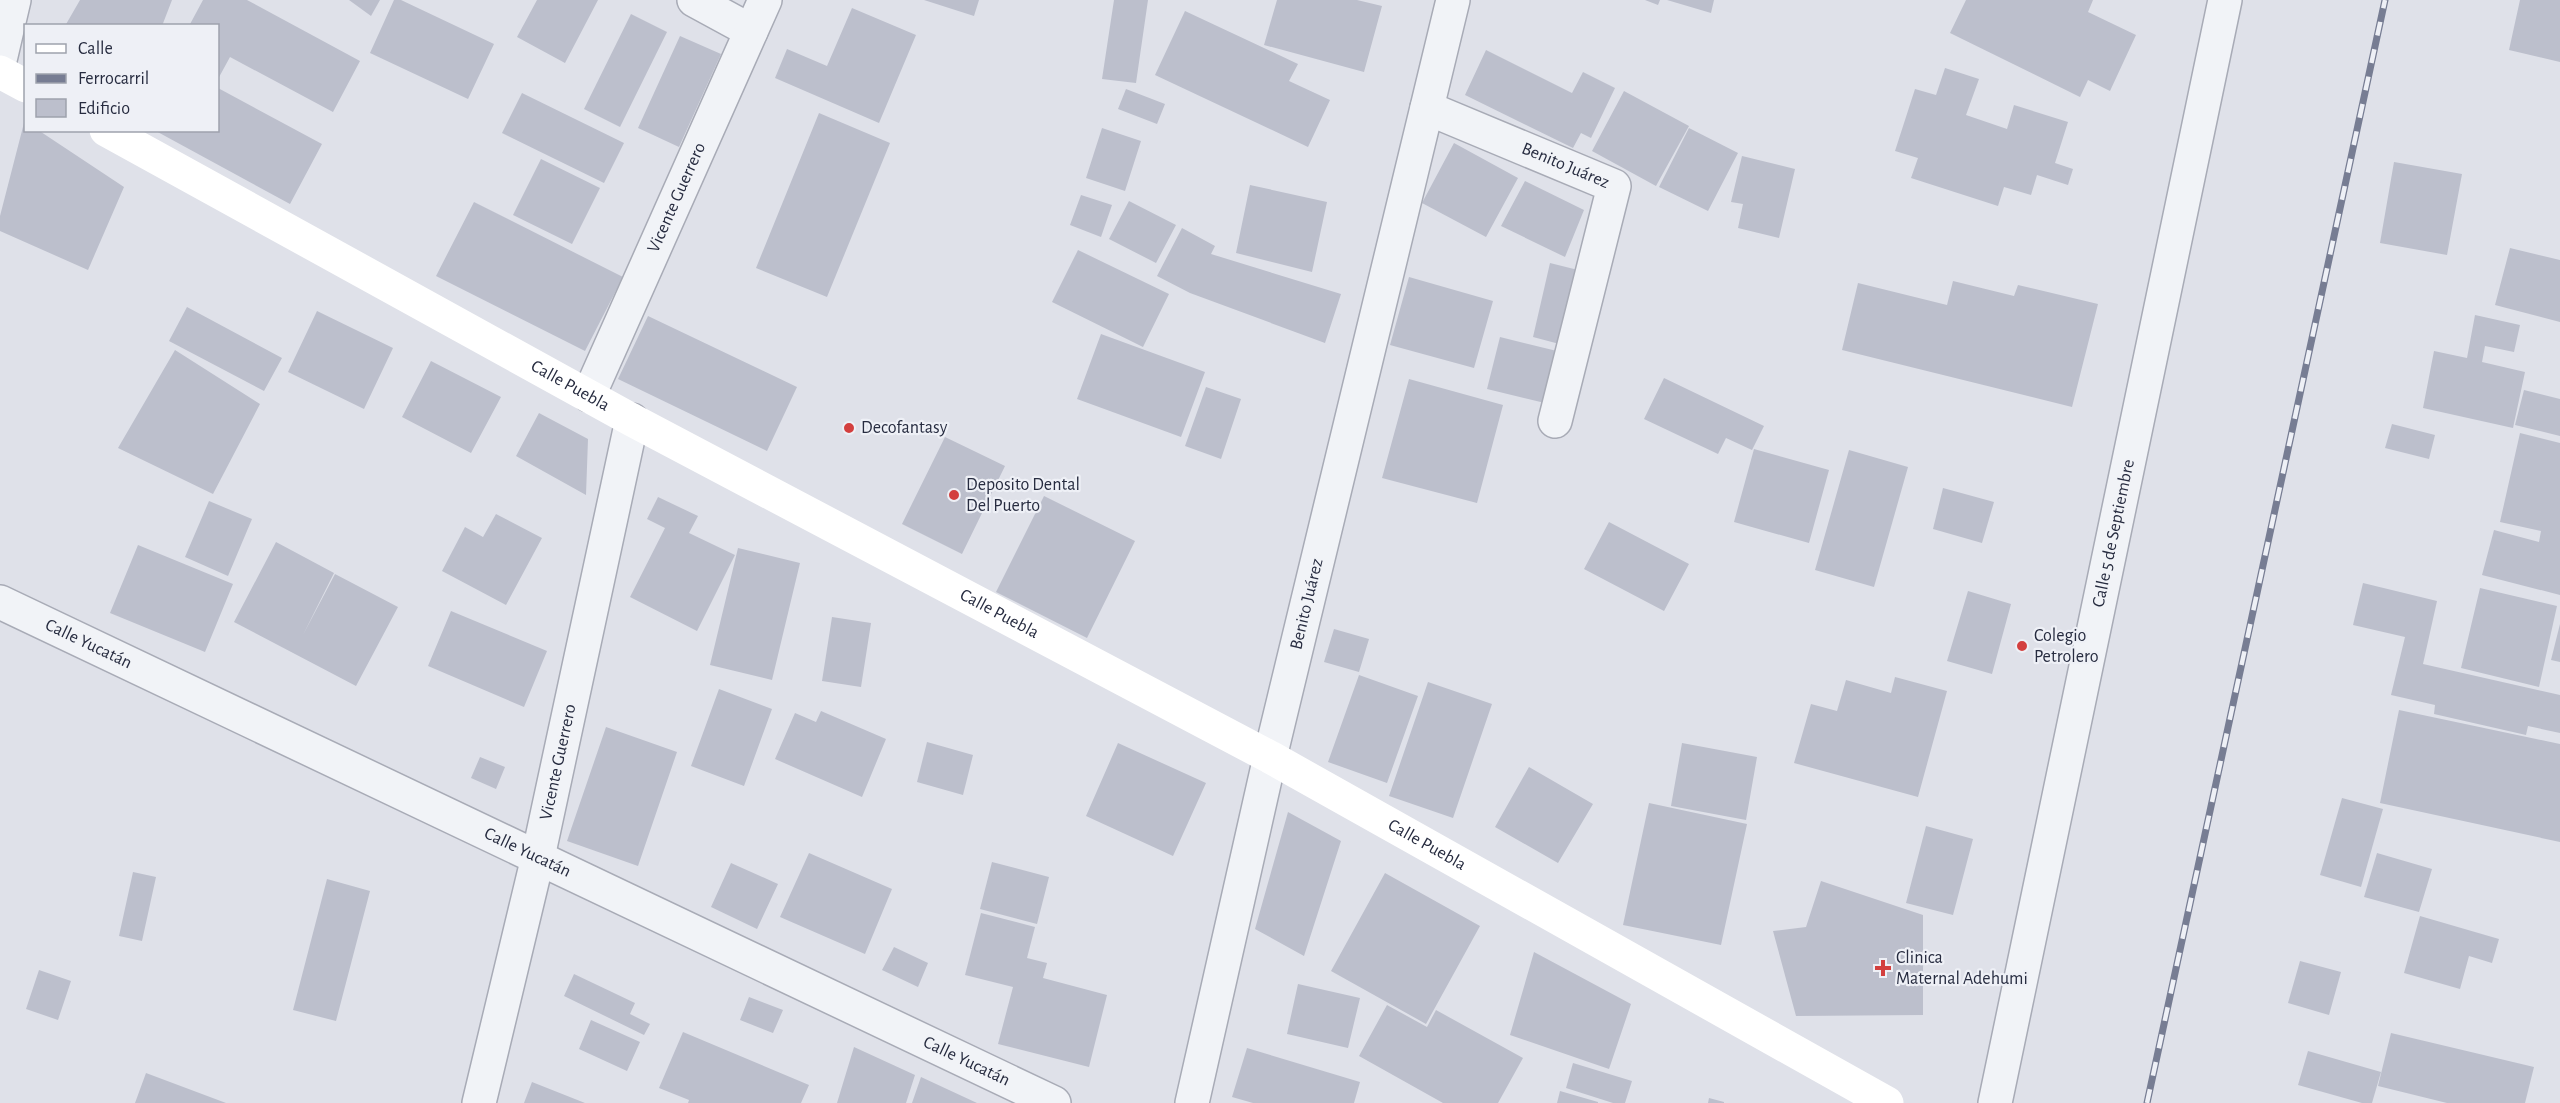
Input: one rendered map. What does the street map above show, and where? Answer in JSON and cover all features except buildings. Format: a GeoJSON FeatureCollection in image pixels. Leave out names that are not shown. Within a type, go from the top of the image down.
{"type":"FeatureCollection","features":[{"type":"Feature","properties":{"kind":"street"},"geometry":{"type":"LineString","coordinates":[[0,60],[14,0]]}},
{"type":"Feature","properties":{"kind":"street"},"geometry":{"type":"LineString","coordinates":[[694,0],[751,31]]}},
{"type":"Feature","properties":{"kind":"street","name":"Vicente Guerrero"},"geometry":{"type":"LineString","coordinates":[[589,395],[765,0]]}},
{"type":"Feature","properties":{"kind":"street","name":"Benito Juárez"},"geometry":{"type":"LineString","coordinates":[[1192,1103],[1270,757],[1453,0]]}},
{"type":"Feature","properties":{"kind":"street","name":"Calle 5 de Septiembre"},"geometry":{"type":"LineString","coordinates":[[1995,1103],[2225,0]]}},
{"type":"Feature","properties":{"kind":"street"},"geometry":{"type":"LineString","coordinates":[[0,72],[24,85]]}},
{"type":"Feature","properties":{"kind":"street","name":"Benito Juárez"},"geometry":{"type":"LineString","coordinates":[[1427,108],[1614,186],[1555,421]]}},
{"type":"Feature","properties":{"kind":"street","name":"Calle Puebla"},"geometry":{"type":"LineString","coordinates":[[110,132],[632,420],[1270,757],[1887,1103]]}},
{"type":"Feature","properties":{"kind":"street","name":"Vicente Guerrero"},"geometry":{"type":"LineString","coordinates":[[479,1103],[538,857],[632,420]]}},
{"type":"Feature","properties":{"kind":"street","name":"Calle Yucatán"},"geometry":{"type":"LineString","coordinates":[[0,602],[1054,1103]]}},
{"type":"Feature","properties":{"kind":"railway"},"geometry":{"type":"LineString","coordinates":[[2147,1103],[2385,0]]}},
{"type":"Feature","properties":{"kind":"place","name":"Decofantasy"},"geometry":{"type":"Point","coordinates":[849,428]}},
{"type":"Feature","properties":{"kind":"place","name":"Deposito Dental Del Puerto"},"geometry":{"type":"Point","coordinates":[954,495]}},
{"type":"Feature","properties":{"kind":"place","name":"Colegio Petrolero"},"geometry":{"type":"Point","coordinates":[2022,646]}},
{"type":"Feature","properties":{"kind":"place","name":"Clinica Maternal Adehumi"},"geometry":{"type":"Point","coordinates":[1883,968]}}]}
